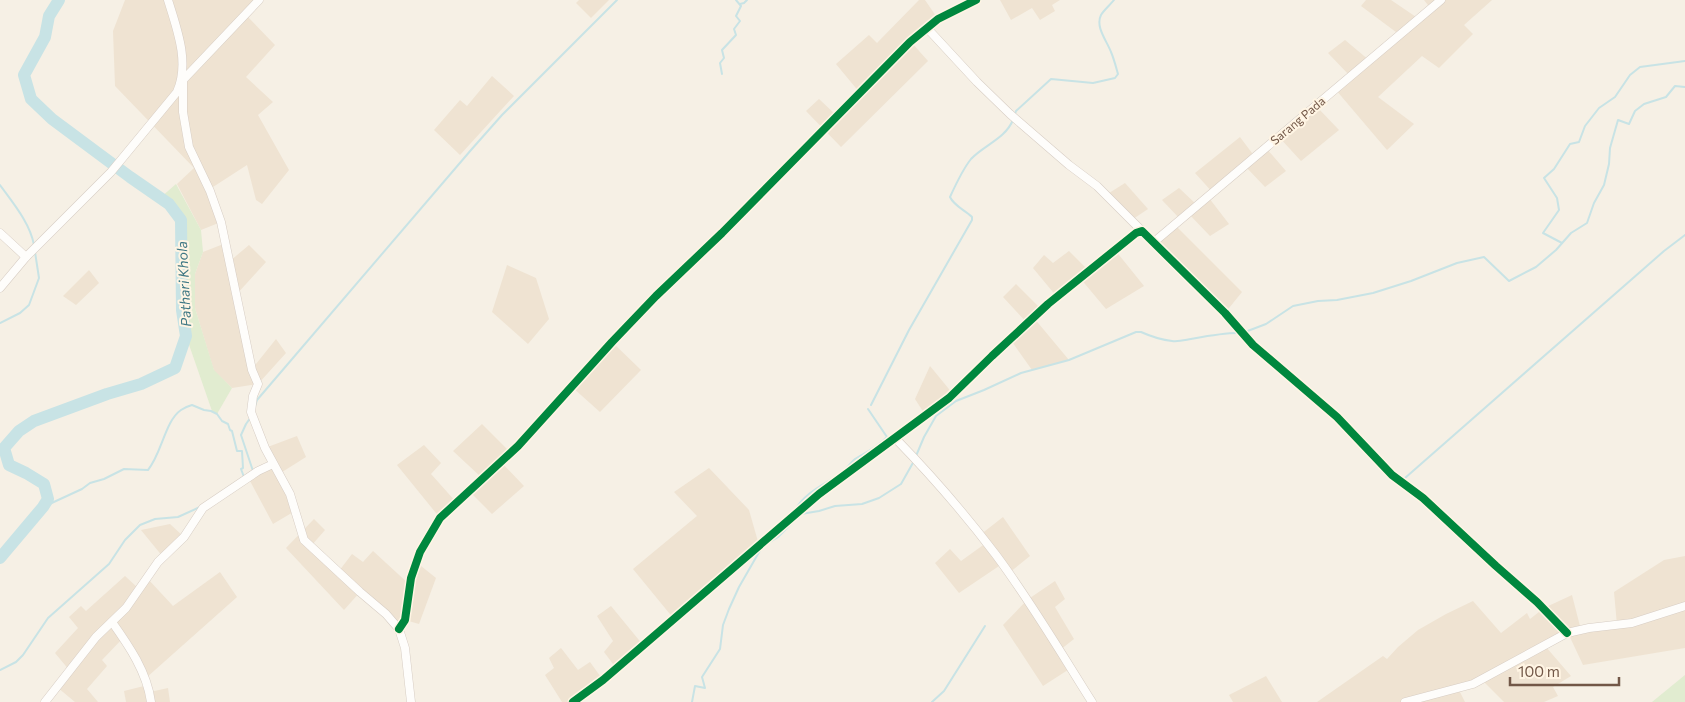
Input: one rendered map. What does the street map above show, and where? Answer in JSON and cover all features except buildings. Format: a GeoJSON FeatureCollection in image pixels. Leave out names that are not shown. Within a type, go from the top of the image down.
{"type":"FeatureCollection","features":[{"type":"Feature","properties":{"kind":"street"},"geometry":{"type":"LineString","coordinates":[[168,0],[183,60],[184,112],[189,147],[210,192],[220,222],[252,370],[258,384],[253,396],[251,412],[265,448],[290,494],[304,540],[386,614],[399,629],[404,648],[411,702]]}},
{"type":"Feature","properties":{"kind":"street"},"geometry":{"type":"LineString","coordinates":[[0,288],[26,257],[111,172],[177,92],[182,80],[258,0]]}},
{"type":"Feature","properties":{"kind":"street"},"geometry":{"type":"LineString","coordinates":[[399,629],[405,620],[411,578],[420,552],[440,518],[468,490],[518,446],[650,302],[722,233],[910,42],[938,19],[976,0]]}},
{"type":"Feature","properties":{"kind":"street","name":"Sarang Pada"},"geometry":{"type":"LineString","coordinates":[[1154,242],[1442,0]]}},
{"type":"Feature","properties":{"kind":"street"},"geometry":{"type":"LineString","coordinates":[[927,28],[977,82],[1010,114],[1069,165],[1097,186],[1225,312],[1253,345],[1338,417],[1392,475],[1423,498],[1537,602],[1567,632]]}},
{"type":"Feature","properties":{"kind":"street"},"geometry":{"type":"LineString","coordinates":[[573,702],[603,680],[819,494],[949,398],[1048,304],[1136,232],[1142,232]]}},
{"type":"Feature","properties":{"kind":"street"},"geometry":{"type":"LineString","coordinates":[[0,233],[26,257]]}},
{"type":"Feature","properties":{"kind":"street"},"geometry":{"type":"LineString","coordinates":[[896,439],[957,507],[997,556],[1092,702]]}},
{"type":"Feature","properties":{"kind":"street"},"geometry":{"type":"LineString","coordinates":[[45,702],[96,638],[126,608],[158,562],[184,537],[203,508],[249,479],[258,471],[274,464]]}},
{"type":"Feature","properties":{"kind":"street"},"geometry":{"type":"LineString","coordinates":[[1405,702],[1473,684],[1567,632],[1632,623],[1685,606]]}},
{"type":"Feature","properties":{"kind":"street"},"geometry":{"type":"LineString","coordinates":[[112,622],[146,678],[151,702]]}},
{"type":"Feature","properties":{"kind":"shaded area"},"geometry":{"type":"Polygon","coordinates":[[[125,0],[259,0],[247,16],[275,45],[246,77],[273,102],[258,115],[289,170],[262,204],[256,200],[247,165],[213,187],[204,177],[221,222],[201,230],[177,184],[194,168],[115,86],[113,31],[125,0]]]}},
{"type":"Feature","properties":{"kind":"shaded area"},"geometry":{"type":"Polygon","coordinates":[[[579,0],[609,0],[591,18],[576,3],[579,0]]]}},
{"type":"Feature","properties":{"kind":"shaded area"},"geometry":{"type":"Polygon","coordinates":[[[919,0],[925,0],[938,19],[911,42],[928,61],[841,147],[806,111],[819,99],[837,116],[860,93],[836,64],[869,35],[877,43],[919,0]]]}},
{"type":"Feature","properties":{"kind":"shaded area"},"geometry":{"type":"Polygon","coordinates":[[[1000,0],[1060,0],[1052,5],[1055,11],[1040,20],[1032,8],[1011,20],[1000,0]]]}},
{"type":"Feature","properties":{"kind":"shaded area"},"geometry":{"type":"Polygon","coordinates":[[[1366,0],[1391,0],[1419,19],[1431,9],[1424,0],[1492,0],[1464,25],[1473,34],[1439,68],[1422,56],[1378,97],[1414,124],[1387,150],[1336,90],[1351,77],[1328,53],[1345,40],[1370,61],[1400,35],[1361,6],[1366,0]]]}},
{"type":"Feature","properties":{"kind":"shaded area"},"geometry":{"type":"Polygon","coordinates":[[[492,76],[514,96],[460,155],[434,130],[460,100],[467,106],[492,76]]]}},
{"type":"Feature","properties":{"kind":"shaded area"},"geometry":{"type":"Polygon","coordinates":[[[1316,106],[1339,130],[1301,161],[1279,137],[1316,106]]]}},
{"type":"Feature","properties":{"kind":"shaded area"},"geometry":{"type":"Polygon","coordinates":[[[1240,137],[1255,157],[1266,148],[1286,171],[1265,187],[1245,166],[1214,194],[1195,173],[1240,137]]]}},
{"type":"Feature","properties":{"kind":"shaded area"},"geometry":{"type":"Polygon","coordinates":[[[1125,183],[1148,209],[1130,221],[1106,195],[1125,183]]]}},
{"type":"Feature","properties":{"kind":"shaded area"},"geometry":{"type":"Polygon","coordinates":[[[1179,188],[1198,206],[1209,198],[1229,224],[1210,236],[1189,214],[1181,220],[1162,200],[1179,188]]]}},
{"type":"Feature","properties":{"kind":"shaded area"},"geometry":{"type":"Polygon","coordinates":[[[1175,225],[1242,292],[1225,313],[1154,242],[1175,225]]]}},
{"type":"Feature","properties":{"kind":"shaded area"},"geometry":{"type":"Polygon","coordinates":[[[226,243],[230,261],[249,245],[266,262],[236,295],[252,369],[276,339],[286,353],[258,384],[232,388],[214,371],[195,308],[195,274],[203,252],[226,243]]]}},
{"type":"Feature","properties":{"kind":"shaded area"},"geometry":{"type":"Polygon","coordinates":[[[1115,250],[1144,286],[1106,309],[1080,278],[1057,297],[1033,268],[1044,255],[1053,263],[1069,251],[1089,271],[1115,250]]]}},
{"type":"Feature","properties":{"kind":"shaded area"},"geometry":{"type":"Polygon","coordinates":[[[507,265],[536,278],[549,319],[528,344],[492,312],[507,265]]]}},
{"type":"Feature","properties":{"kind":"shaded area"},"geometry":{"type":"Polygon","coordinates":[[[89,270],[99,283],[76,305],[63,296],[89,270]]]}},
{"type":"Feature","properties":{"kind":"shaded area"},"geometry":{"type":"Polygon","coordinates":[[[1016,284],[1042,310],[1034,318],[1069,360],[1032,370],[1010,339],[1027,323],[1003,297],[1016,284]]]}},
{"type":"Feature","properties":{"kind":"shaded area"},"geometry":{"type":"Polygon","coordinates":[[[612,342],[641,370],[600,412],[572,387],[612,342]]]}},
{"type":"Feature","properties":{"kind":"shaded area"},"geometry":{"type":"Polygon","coordinates":[[[930,366],[953,394],[926,416],[915,399],[930,366]]]}},
{"type":"Feature","properties":{"kind":"shaded area"},"geometry":{"type":"Polygon","coordinates":[[[482,424],[511,453],[501,462],[524,486],[492,514],[468,490],[482,478],[453,451],[482,424]]]}},
{"type":"Feature","properties":{"kind":"shaded area"},"geometry":{"type":"Polygon","coordinates":[[[297,436],[306,457],[279,474],[295,511],[273,524],[249,479],[268,462],[265,448],[297,436]]]}},
{"type":"Feature","properties":{"kind":"shaded area"},"geometry":{"type":"Polygon","coordinates":[[[424,445],[441,463],[431,474],[456,502],[440,518],[397,465],[424,445]]]}},
{"type":"Feature","properties":{"kind":"shaded area"},"geometry":{"type":"Polygon","coordinates":[[[709,468],[749,510],[759,545],[674,619],[633,569],[697,516],[674,492],[709,468]]]}},
{"type":"Feature","properties":{"kind":"shaded area"},"geometry":{"type":"Polygon","coordinates":[[[1003,517],[1030,556],[1009,573],[1002,564],[959,593],[935,563],[950,549],[961,561],[986,543],[980,535],[1003,517]]]}},
{"type":"Feature","properties":{"kind":"shaded area"},"geometry":{"type":"Polygon","coordinates":[[[314,519],[325,530],[311,546],[339,571],[352,554],[363,562],[373,551],[410,585],[416,562],[436,578],[419,624],[405,620],[399,629],[360,592],[344,610],[286,548],[314,519]]]}},
{"type":"Feature","properties":{"kind":"shaded area"},"geometry":{"type":"Polygon","coordinates":[[[170,524],[184,537],[163,557],[141,530],[170,524]]]}},
{"type":"Feature","properties":{"kind":"shaded area"},"geometry":{"type":"Polygon","coordinates":[[[1685,556],[1685,648],[1583,665],[1568,633],[1546,647],[1571,676],[1553,687],[1558,696],[1544,702],[1504,702],[1482,680],[1458,688],[1465,702],[1317,702],[1383,656],[1387,659],[1418,630],[1473,601],[1501,633],[1527,613],[1530,619],[1544,608],[1572,595],[1581,630],[1617,625],[1614,592],[1664,560],[1685,556]]]}},
{"type":"Feature","properties":{"kind":"shaded area"},"geometry":{"type":"Polygon","coordinates":[[[220,572],[237,597],[146,678],[123,638],[102,660],[107,666],[87,689],[98,702],[75,702],[57,687],[70,671],[55,653],[78,628],[69,617],[81,606],[86,611],[125,576],[139,589],[147,578],[173,606],[220,572]]]}},
{"type":"Feature","properties":{"kind":"shaded area"},"geometry":{"type":"Polygon","coordinates":[[[1055,581],[1065,599],[1055,607],[1074,639],[1060,650],[1071,668],[1043,686],[1003,625],[1027,600],[1055,581]]]}},
{"type":"Feature","properties":{"kind":"shaded area"},"geometry":{"type":"Polygon","coordinates":[[[611,606],[643,645],[616,668],[604,652],[613,641],[597,616],[611,606]]]}},
{"type":"Feature","properties":{"kind":"shaded area"},"geometry":{"type":"Polygon","coordinates":[[[561,648],[578,670],[590,662],[603,680],[573,702],[562,702],[545,675],[554,668],[549,658],[561,648]]]}},
{"type":"Feature","properties":{"kind":"shaded area"},"geometry":{"type":"Polygon","coordinates":[[[1266,676],[1282,702],[1233,702],[1229,695],[1266,676]]]}},
{"type":"Feature","properties":{"kind":"shaded area"},"geometry":{"type":"Polygon","coordinates":[[[148,685],[150,692],[168,688],[170,702],[126,702],[124,691],[148,685]]]}},
{"type":"Feature","properties":{"kind":"green space"},"geometry":{"type":"Polygon","coordinates":[[[176,184],[201,230],[203,252],[195,274],[195,308],[214,370],[232,388],[217,414],[212,411],[186,336],[182,310],[181,220],[169,204],[160,198],[176,184]]]}},
{"type":"Feature","properties":{"kind":"green space"},"geometry":{"type":"Polygon","coordinates":[[[1685,675],[1685,702],[1652,702],[1685,675]]]}},
{"type":"Feature","properties":{"kind":"waterway","name":"Pathari Khola"},"geometry":{"type":"LineString","coordinates":[[0,558],[48,499],[44,484],[9,465],[4,448],[19,431],[34,421],[107,394],[141,384],[175,368],[186,336],[182,310],[181,220],[169,204],[52,119],[31,99],[24,75],[45,37],[49,16],[59,0]]}},
{"type":"Feature","properties":{"kind":"waterway"},"geometry":{"type":"LineString","coordinates":[[255,406],[257,400],[502,115],[617,0]]}},
{"type":"Feature","properties":{"kind":"waterway"},"geometry":{"type":"LineString","coordinates":[[722,74],[720,63],[724,58],[722,50],[736,35],[734,29],[740,21],[736,16],[741,6],[736,0]]}},
{"type":"Feature","properties":{"kind":"waterway"},"geometry":{"type":"LineString","coordinates":[[740,4],[747,0]]}},
{"type":"Feature","properties":{"kind":"waterway"},"geometry":{"type":"LineString","coordinates":[[1015,114],[1051,79],[1093,83],[1115,78],[1118,74],[1116,66],[1099,24],[1101,15],[1114,0]]}},
{"type":"Feature","properties":{"kind":"waterway"},"geometry":{"type":"LineString","coordinates":[[1562,243],[1543,233],[1559,210],[1557,198],[1544,178],[1554,169],[1570,144],[1579,142],[1585,126],[1599,108],[1615,97],[1630,75],[1640,67],[1685,61]]}},
{"type":"Feature","properties":{"kind":"waterway"},"geometry":{"type":"LineString","coordinates":[[1245,332],[1266,324],[1293,306],[1373,293],[1457,263],[1484,257],[1509,281],[1536,267],[1556,250],[1571,233],[1587,223],[1594,203],[1604,185],[1609,164],[1610,148],[1618,120],[1629,124],[1635,111],[1644,104],[1666,97],[1675,86],[1685,87]]}},
{"type":"Feature","properties":{"kind":"waterway"},"geometry":{"type":"LineString","coordinates":[[871,405],[909,330],[972,220],[972,217],[950,197],[971,159],[1000,137],[1013,120]]}},
{"type":"Feature","properties":{"kind":"waterway"},"geometry":{"type":"LineString","coordinates":[[0,185],[25,221],[34,245]]}},
{"type":"Feature","properties":{"kind":"waterway"},"geometry":{"type":"LineString","coordinates":[[1405,478],[1664,251],[1685,235]]}},
{"type":"Feature","properties":{"kind":"waterway"},"geometry":{"type":"LineString","coordinates":[[0,323],[20,313],[29,305],[39,278],[35,252]]}},
{"type":"Feature","properties":{"kind":"waterway"},"geometry":{"type":"LineString","coordinates":[[916,456],[936,416],[956,401],[1021,373],[1069,360],[1136,332],[1174,341],[1238,333]]}},
{"type":"Feature","properties":{"kind":"waterway"},"geometry":{"type":"LineString","coordinates":[[43,507],[82,489],[90,483],[104,479],[124,469],[148,470],[157,455],[171,422],[181,410],[192,405],[217,414],[222,421],[228,424],[232,431],[237,451],[242,451],[243,468],[241,469],[244,477]]}},
{"type":"Feature","properties":{"kind":"waterway"},"geometry":{"type":"LineString","coordinates":[[796,509],[810,493],[841,473],[855,459],[876,447],[887,437],[868,409]]}},
{"type":"Feature","properties":{"kind":"waterway"},"geometry":{"type":"LineString","coordinates":[[251,417],[241,435],[253,471]]}},
{"type":"Feature","properties":{"kind":"waterway"},"geometry":{"type":"LineString","coordinates":[[692,702],[695,686],[705,688],[702,677],[720,649],[723,625],[729,609],[739,587],[762,547],[778,537],[801,514],[835,506],[862,504],[879,498],[901,484],[914,461]]}},
{"type":"Feature","properties":{"kind":"waterway"},"geometry":{"type":"LineString","coordinates":[[0,670],[16,662],[23,655],[48,618],[109,564],[125,540],[140,525],[155,519],[178,517],[200,507]]}},
{"type":"Feature","properties":{"kind":"waterway"},"geometry":{"type":"LineString","coordinates":[[932,702],[944,691],[985,626]]}},
{"type":"Feature","properties":{"kind":"cycle path"},"geometry":{"type":"LineString","coordinates":[[399,629],[405,620],[411,578],[420,552],[440,518],[518,446],[656,296],[722,233],[910,42],[938,19],[976,0]]}},
{"type":"Feature","properties":{"kind":"cycle path"},"geometry":{"type":"LineString","coordinates":[[573,702],[603,680],[819,494],[949,398],[1048,304],[1136,233],[1142,231],[1225,313],[1253,345],[1337,417],[1392,475],[1423,498],[1537,602],[1567,633]]}}]}
